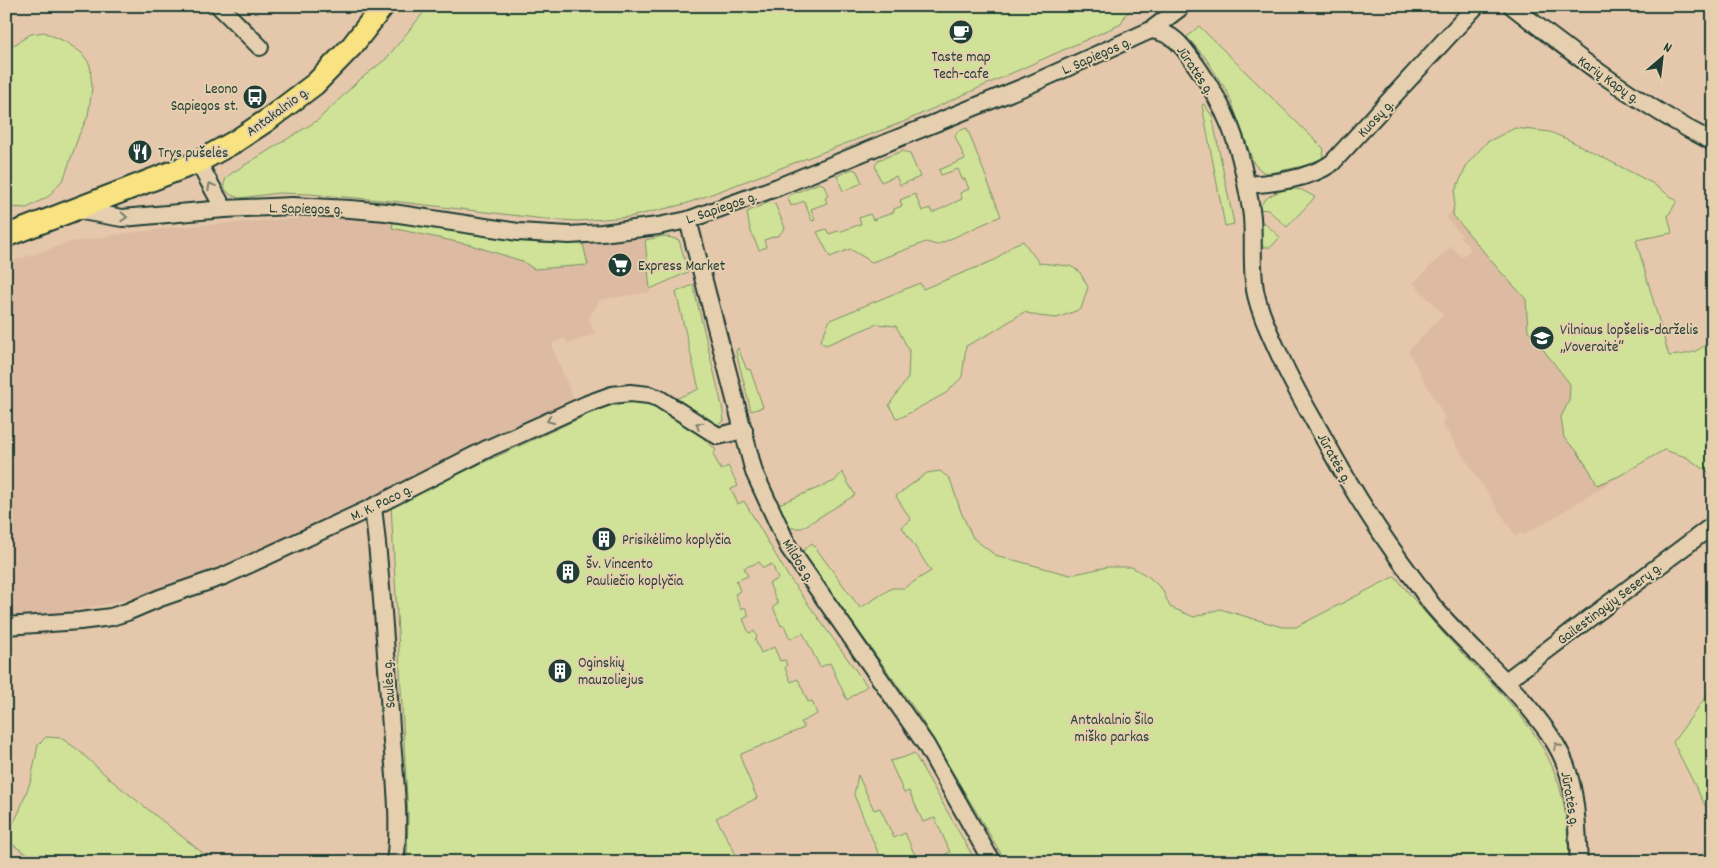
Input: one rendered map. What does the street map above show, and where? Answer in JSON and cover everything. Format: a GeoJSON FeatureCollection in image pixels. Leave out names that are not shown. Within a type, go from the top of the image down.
{"type":"FeatureCollection","features":[{"type":"Feature","properties":{"kind":"main road","name":"Antakalnio g."},"geometry":{"type":"LineString","coordinates":[[6,236],[198,162],[236,141],[315,84],[352,46],[383,6]]}},
{"type":"Feature","properties":{"kind":"street"},"geometry":{"type":"LineString","coordinates":[[219,6],[260,47]]}},
{"type":"Feature","properties":{"kind":"street","name":"Kuosų g."},"geometry":{"type":"LineString","coordinates":[[1247,185],[1302,176],[1323,170],[1332,164],[1476,6]]}},
{"type":"Feature","properties":{"kind":"street","name":"Karių Kapų g."},"geometry":{"type":"LineString","coordinates":[[1512,6],[1568,50],[1644,104],[1675,123],[1713,142]]}},
{"type":"Feature","properties":{"kind":"street","name":"L. Sapiegos g."},"geometry":{"type":"LineString","coordinates":[[76,210],[122,218],[224,209],[292,206],[359,209],[518,232],[569,235],[631,230],[688,220],[778,187],[1032,84],[1151,30],[1180,8]]}},
{"type":"Feature","properties":{"kind":"street","name":"Jūratės g."},"geometry":{"type":"LineString","coordinates":[[1151,30],[1160,31],[1176,40],[1204,77],[1230,122],[1247,185],[1252,215],[1253,273],[1256,291],[1269,330],[1298,393],[1358,498],[1432,605],[1506,681],[1543,724],[1560,750],[1574,800],[1579,862]]}},
{"type":"Feature","properties":{"kind":"street"},"geometry":{"type":"LineString","coordinates":[[198,162],[224,209]]}},
{"type":"Feature","properties":{"kind":"street","name":"Mildos g."},"geometry":{"type":"LineString","coordinates":[[688,220],[754,472],[789,548],[926,745],[992,862]]}},
{"type":"Feature","properties":{"kind":"street","name":"M. K. Paco g."},"geometry":{"type":"LineString","coordinates":[[6,626],[111,617],[224,576],[374,507],[489,448],[612,395],[630,392],[658,398],[718,436],[744,430]]}},
{"type":"Feature","properties":{"kind":"street","name":"Saulės g."},"geometry":{"type":"LineString","coordinates":[[374,507],[379,551],[396,796],[398,842],[395,862]]}},
{"type":"Feature","properties":{"kind":"street","name":"Gailestingųjų Seserų g."},"geometry":{"type":"LineString","coordinates":[[1506,681],[1713,525]]}},
{"type":"Feature","properties":{"kind":"shaded area","name":"Vilniaus lopšelis-darželis „Voveraitė“"},"geometry":{"type":"Polygon","coordinates":[[[1569,140],[1652,183],[1677,201],[1668,216],[1672,233],[1636,240],[1669,357],[1630,470],[1553,518],[1516,537],[1441,422],[1445,418],[1408,351],[1443,314],[1413,283],[1451,246],[1462,257],[1471,249],[1460,237],[1462,235],[1446,218],[1465,195],[1564,145],[1569,140]]]}},
{"type":"Feature","properties":{"kind":"shaded area"},"geometry":{"type":"Polygon","coordinates":[[[341,215],[539,243],[594,244],[644,238],[650,292],[600,300],[589,318],[595,334],[568,344],[565,338],[552,344],[575,402],[380,494],[328,516],[216,571],[157,592],[130,599],[58,614],[6,617],[6,263],[71,242],[129,233],[177,227],[341,215]]]}},
{"type":"Feature","properties":{"kind":"green space"},"geometry":{"type":"Polygon","coordinates":[[[436,6],[1135,6],[1125,15],[1121,24],[903,122],[685,204],[629,217],[578,221],[545,219],[392,201],[309,194],[279,193],[239,198],[231,195],[225,189],[226,178],[232,173],[318,120],[358,81],[386,59],[424,12],[434,10],[436,6]]]}},
{"type":"Feature","properties":{"kind":"green space"},"geometry":{"type":"Polygon","coordinates":[[[1199,26],[1324,149],[1322,160],[1313,164],[1270,173],[1263,172],[1254,164],[1229,95],[1205,57],[1187,37],[1199,26]]]}},
{"type":"Feature","properties":{"kind":"green space"},"geometry":{"type":"Polygon","coordinates":[[[44,32],[66,42],[82,53],[90,65],[92,88],[88,116],[79,135],[64,178],[49,196],[27,208],[7,207],[6,50],[31,34],[44,32]]]}},
{"type":"Feature","properties":{"kind":"green space"},"geometry":{"type":"Polygon","coordinates":[[[1204,104],[1212,116],[1234,224],[1225,226],[1202,105],[1204,104]]]}},
{"type":"Feature","properties":{"kind":"green space"},"geometry":{"type":"Polygon","coordinates":[[[967,128],[1001,216],[937,245],[926,242],[872,262],[850,249],[830,257],[817,232],[826,229],[829,234],[839,232],[861,224],[859,218],[870,214],[873,220],[894,212],[894,209],[902,206],[900,200],[915,194],[922,211],[930,208],[932,213],[962,199],[960,193],[969,189],[958,169],[941,175],[939,170],[965,159],[955,136],[958,131],[967,128]]]}},
{"type":"Feature","properties":{"kind":"green space"},"geometry":{"type":"Polygon","coordinates":[[[1515,128],[1550,132],[1569,140],[1652,183],[1677,201],[1668,216],[1672,233],[1636,240],[1669,356],[1694,352],[1704,346],[1713,336],[1713,475],[1686,457],[1664,450],[1619,476],[1597,485],[1576,450],[1564,438],[1561,417],[1569,401],[1570,384],[1528,330],[1526,299],[1453,215],[1455,191],[1468,163],[1487,142],[1515,128]]]}},
{"type":"Feature","properties":{"kind":"green space"},"geometry":{"type":"Polygon","coordinates":[[[903,151],[910,154],[920,177],[900,185],[896,176],[881,182],[875,166],[878,160],[903,151]]]}},
{"type":"Feature","properties":{"kind":"green space"},"geometry":{"type":"Polygon","coordinates":[[[852,169],[857,171],[862,183],[843,191],[837,176],[852,169]]]}},
{"type":"Feature","properties":{"kind":"green space"},"geometry":{"type":"Polygon","coordinates":[[[819,183],[824,185],[828,196],[825,198],[827,203],[811,209],[815,220],[812,221],[804,201],[791,206],[788,197],[819,183]]]}},
{"type":"Feature","properties":{"kind":"green space"},"geometry":{"type":"Polygon","coordinates":[[[1294,189],[1302,190],[1315,197],[1287,227],[1268,210],[1259,209],[1261,204],[1273,194],[1294,189]]]}},
{"type":"Feature","properties":{"kind":"green space"},"geometry":{"type":"Polygon","coordinates":[[[767,203],[775,204],[785,228],[779,235],[764,240],[766,247],[759,250],[750,229],[747,212],[767,203]]]}},
{"type":"Feature","properties":{"kind":"green space"},"geometry":{"type":"Polygon","coordinates":[[[393,222],[539,243],[583,244],[588,265],[534,269],[522,261],[471,245],[392,228],[393,222]]]}},
{"type":"Feature","properties":{"kind":"green space"},"geometry":{"type":"Polygon","coordinates":[[[1258,222],[1263,222],[1280,237],[1271,247],[1259,247],[1258,222]]]}},
{"type":"Feature","properties":{"kind":"green space"},"geometry":{"type":"Polygon","coordinates":[[[664,236],[679,240],[688,272],[650,289],[645,240],[664,236]]]}},
{"type":"Feature","properties":{"kind":"green space"},"geometry":{"type":"Polygon","coordinates":[[[1023,241],[1039,263],[1070,266],[1079,271],[1088,287],[1081,309],[1057,318],[1024,312],[966,346],[962,377],[946,393],[902,417],[896,418],[889,405],[908,378],[909,350],[896,326],[877,324],[826,345],[820,342],[830,320],[920,283],[923,289],[995,260],[1013,245],[1023,241]]]}},
{"type":"Feature","properties":{"kind":"green space"},"geometry":{"type":"Polygon","coordinates":[[[693,285],[722,406],[724,421],[716,426],[673,400],[699,389],[676,292],[693,285]]]}},
{"type":"Feature","properties":{"kind":"green space"},"geometry":{"type":"Polygon","coordinates":[[[738,348],[747,370],[750,369],[763,407],[751,411],[736,351],[738,348]]]}},
{"type":"Feature","properties":{"kind":"green space"},"geometry":{"type":"Polygon","coordinates":[[[635,402],[648,404],[670,412],[689,425],[716,450],[713,454],[721,470],[728,466],[738,486],[731,489],[738,504],[744,501],[788,576],[867,686],[847,700],[830,663],[820,667],[803,633],[790,639],[784,625],[781,626],[773,607],[778,604],[769,583],[778,579],[772,564],[763,568],[759,562],[744,568],[748,576],[736,581],[740,591],[735,594],[741,609],[745,607],[749,616],[743,619],[749,633],[754,631],[761,653],[774,647],[780,661],[785,660],[787,666],[785,668],[791,682],[798,679],[808,702],[812,701],[817,714],[801,722],[804,728],[741,754],[742,762],[757,798],[716,818],[740,862],[407,862],[408,816],[391,505],[602,408],[620,403],[635,402]]]}},
{"type":"Feature","properties":{"kind":"green space","name":"Antakalnio Šilo miško parkas"},"geometry":{"type":"Polygon","coordinates":[[[940,471],[950,479],[961,512],[973,538],[995,555],[1070,575],[1107,567],[1132,567],[1149,577],[1162,589],[1170,607],[1194,617],[1220,609],[1282,627],[1296,627],[1395,576],[1435,624],[1502,694],[1538,740],[1556,776],[1562,797],[1567,829],[1569,862],[1006,862],[918,714],[802,552],[812,543],[860,608],[892,588],[904,588],[931,571],[902,527],[911,520],[896,496],[927,473],[940,471]]]}},
{"type":"Feature","properties":{"kind":"green space"},"geometry":{"type":"Polygon","coordinates":[[[842,472],[855,495],[802,528],[790,528],[779,504],[835,481],[842,472]]]}},
{"type":"Feature","properties":{"kind":"green space"},"geometry":{"type":"Polygon","coordinates":[[[1713,687],[1713,815],[1709,813],[1673,742],[1713,687]]]}},
{"type":"Feature","properties":{"kind":"green space"},"geometry":{"type":"Polygon","coordinates":[[[46,737],[61,738],[77,749],[111,780],[214,862],[96,862],[91,859],[25,853],[12,844],[8,834],[31,780],[38,745],[46,737]]]}},
{"type":"Feature","properties":{"kind":"green space"},"geometry":{"type":"Polygon","coordinates":[[[914,753],[976,862],[947,862],[944,855],[950,852],[935,818],[923,822],[909,791],[904,793],[890,761],[914,753]]]}},
{"type":"Feature","properties":{"kind":"green space"},"geometry":{"type":"Polygon","coordinates":[[[858,775],[874,810],[880,808],[894,838],[905,833],[918,862],[882,862],[854,795],[858,775]]]}},
{"type":"Feature","properties":{"kind":"place","name":"Taste map Tech-cafe"},"geometry":{"type":"Point","coordinates":[961,32]}},
{"type":"Feature","properties":{"kind":"place","name":"Leono Sapiegos st."},"geometry":{"type":"Point","coordinates":[255,97]}},
{"type":"Feature","properties":{"kind":"place","name":"Trys pušelės"},"geometry":{"type":"Point","coordinates":[140,152]}},
{"type":"Feature","properties":{"kind":"place","name":"Express Market"},"geometry":{"type":"Point","coordinates":[620,265]}},
{"type":"Feature","properties":{"kind":"place","name":"Vilniaus lopšelis-darželis „Voveraitė“"},"geometry":{"type":"Point","coordinates":[1542,338]}},
{"type":"Feature","properties":{"kind":"place","name":"Prisikėlimo koplyčia"},"geometry":{"type":"Point","coordinates":[604,539]}},
{"type":"Feature","properties":{"kind":"place","name":"Šv. Vincento Pauliečio koplyčia"},"geometry":{"type":"Point","coordinates":[568,572]}},
{"type":"Feature","properties":{"kind":"place","name":"Oginskių mauzoliejus"},"geometry":{"type":"Point","coordinates":[560,671]}}]}
